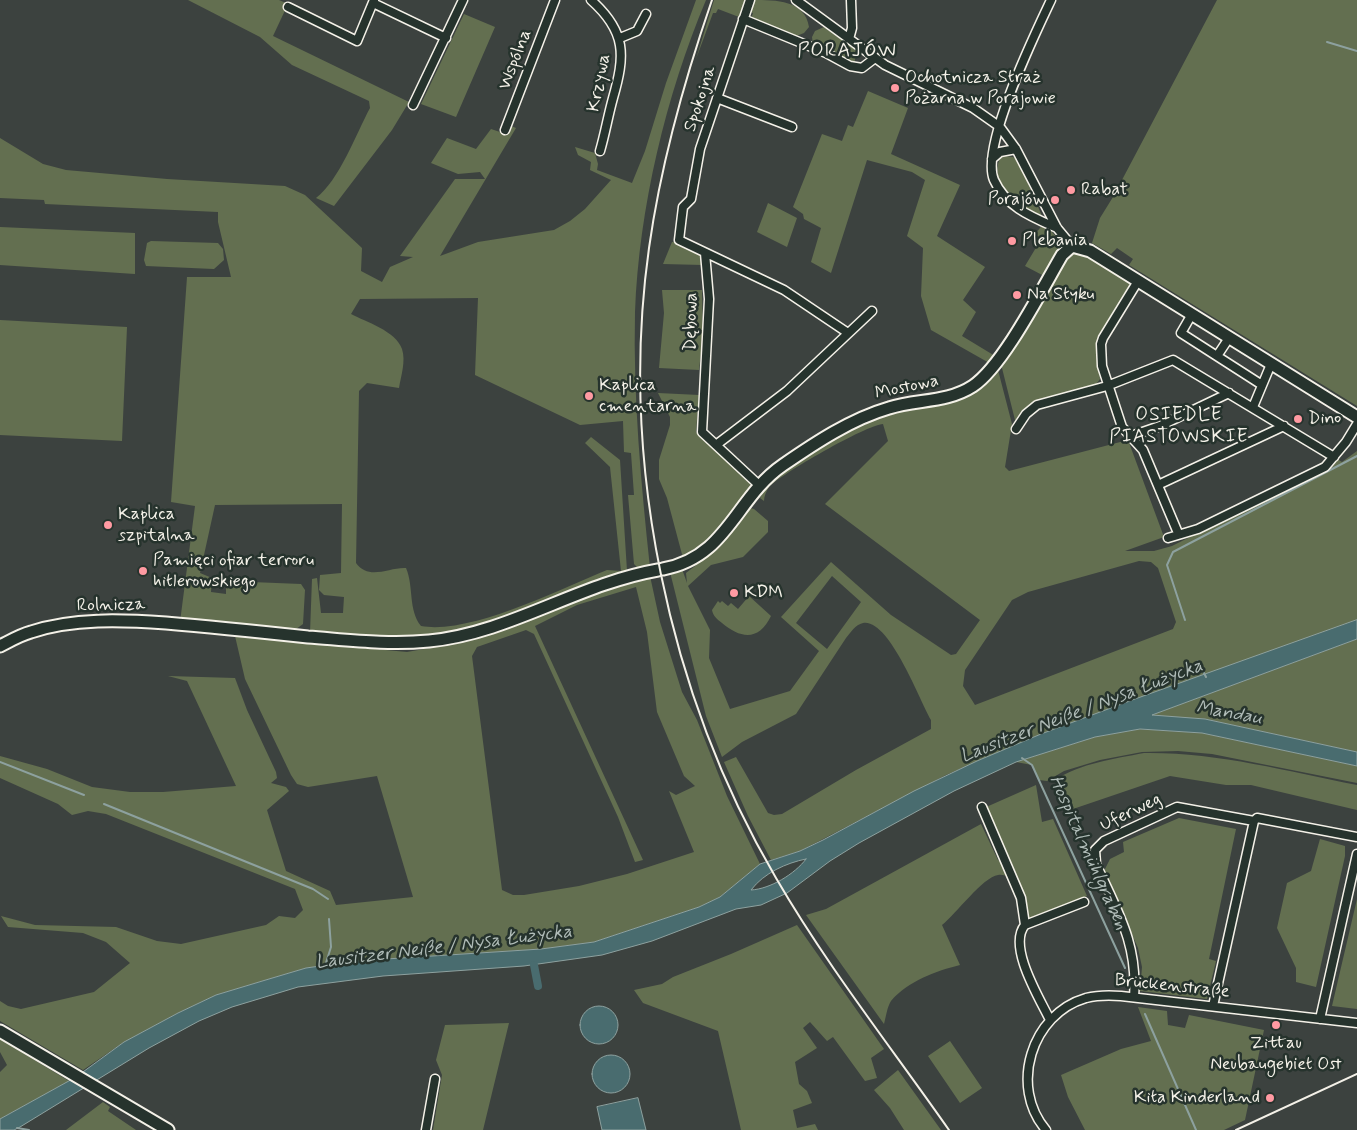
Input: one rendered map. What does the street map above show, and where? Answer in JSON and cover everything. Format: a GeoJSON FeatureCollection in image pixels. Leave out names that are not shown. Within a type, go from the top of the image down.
{"type":"FeatureCollection","features":[{"type":"Feature","properties":{"kind":"street"},"geometry":{"type":"LineString","coordinates":[[413,105],[463,0]]}},
{"type":"Feature","properties":{"kind":"street","name":"Wspólna"},"geometry":{"type":"LineString","coordinates":[[505,130],[555,0]]}},
{"type":"Feature","properties":{"kind":"street","name":"Krzywa"},"geometry":{"type":"LineString","coordinates":[[592,0],[610,18],[620,38],[621,66],[600,152]]}},
{"type":"Feature","properties":{"kind":"street","name":"Spokojna"},"geometry":{"type":"LineString","coordinates":[[705,253],[679,240],[683,207],[692,199],[700,149],[750,0]]}},
{"type":"Feature","properties":{"kind":"street"},"geometry":{"type":"LineString","coordinates":[[796,0],[875,58],[973,108],[1000,127],[1016,148],[1056,228],[1072,246],[1090,251],[1357,417]]}},
{"type":"Feature","properties":{"kind":"street"},"geometry":{"type":"LineString","coordinates":[[849,39],[852,28],[851,0]]}},
{"type":"Feature","properties":{"kind":"street"},"geometry":{"type":"LineString","coordinates":[[1051,0],[1027,50],[1000,127],[992,160],[994,180],[1003,194],[1027,216],[1056,228]]}},
{"type":"Feature","properties":{"kind":"street"},"geometry":{"type":"LineString","coordinates":[[288,7],[357,40],[374,1],[446,38]]}},
{"type":"Feature","properties":{"kind":"street"},"geometry":{"type":"LineString","coordinates":[[620,38],[637,31],[646,14]]}},
{"type":"Feature","properties":{"kind":"street"},"geometry":{"type":"LineString","coordinates":[[743,19],[819,50],[850,66],[866,66],[875,58]]}},
{"type":"Feature","properties":{"kind":"street"},"geometry":{"type":"LineString","coordinates":[[717,98],[792,127]]}},
{"type":"Feature","properties":{"kind":"street"},"geometry":{"type":"LineString","coordinates":[[992,160],[1000,152],[1016,148]]}},
{"type":"Feature","properties":{"kind":"street","name":"Mostowa"},"geometry":{"type":"LineString","coordinates":[[664,569],[689,562],[710,549],[760,486],[781,467],[867,415],[892,407],[954,396],[974,386],[996,362],[1062,255],[1072,246]]}},
{"type":"Feature","properties":{"kind":"street"},"geometry":{"type":"LineString","coordinates":[[705,253],[784,290],[848,333]]}},
{"type":"Feature","properties":{"kind":"street","name":"Dębowa"},"geometry":{"type":"LineString","coordinates":[[705,253],[709,299],[702,432],[760,486]]}},
{"type":"Feature","properties":{"kind":"street"},"geometry":{"type":"LineString","coordinates":[[1138,281],[1106,332],[1101,344],[1107,386],[1122,427],[1143,450],[1178,533]]}},
{"type":"Feature","properties":{"kind":"street"},"geometry":{"type":"LineString","coordinates":[[716,445],[787,391],[872,311]]}},
{"type":"Feature","properties":{"kind":"street"},"geometry":{"type":"LineString","coordinates":[[1192,314],[1181,333],[1262,385]]}},
{"type":"Feature","properties":{"kind":"street"},"geometry":{"type":"LineString","coordinates":[[1217,356],[1229,338]]}},
{"type":"Feature","properties":{"kind":"street"},"geometry":{"type":"LineString","coordinates":[[1016,430],[1026,414],[1038,405],[1107,386],[1173,360],[1334,457]]}},
{"type":"Feature","properties":{"kind":"street"},"geometry":{"type":"LineString","coordinates":[[1253,407],[1271,364]]}},
{"type":"Feature","properties":{"kind":"street"},"geometry":{"type":"LineString","coordinates":[[1131,436],[1160,426],[1229,393]]}},
{"type":"Feature","properties":{"kind":"street"},"geometry":{"type":"LineString","coordinates":[[1168,538],[1178,533],[1198,529],[1257,502],[1325,467],[1357,424]]}},
{"type":"Feature","properties":{"kind":"street"},"geometry":{"type":"LineString","coordinates":[[1158,485],[1284,426]]}},
{"type":"Feature","properties":{"kind":"street","name":"Rolnicza"},"geometry":{"type":"LineString","coordinates":[[0,646],[31,632],[72,624],[139,622],[383,644],[430,641],[475,633],[516,621],[590,589],[630,575],[664,569]]}},
{"type":"Feature","properties":{"kind":"street"},"geometry":{"type":"LineString","coordinates":[[982,807],[1021,898],[1025,926]]}},
{"type":"Feature","properties":{"kind":"street","name":"Uferweg"},"geometry":{"type":"LineString","coordinates":[[1134,997],[1136,968],[1129,937],[1096,864],[1095,850],[1104,841],[1177,807],[1254,821]]}},
{"type":"Feature","properties":{"kind":"street"},"geometry":{"type":"LineString","coordinates":[[1213,1006],[1254,821],[1257,818],[1264,818],[1357,837]]}},
{"type":"Feature","properties":{"kind":"street"},"geometry":{"type":"LineString","coordinates":[[1320,1019],[1357,854]]}},
{"type":"Feature","properties":{"kind":"street"},"geometry":{"type":"LineString","coordinates":[[1050,1020],[1020,957],[1021,930],[1025,926],[1084,902]]}},
{"type":"Feature","properties":{"kind":"street","name":"Brückenstraße"},"geometry":{"type":"LineString","coordinates":[[1046,1130],[1032,1106],[1028,1079],[1036,1042],[1050,1020],[1085,999],[1109,995],[1134,997],[1357,1023]]}},
{"type":"Feature","properties":{"kind":"street"},"geometry":{"type":"LineString","coordinates":[[0,1031],[168,1130]]}},
{"type":"Feature","properties":{"kind":"street"},"geometry":{"type":"LineString","coordinates":[[426,1130],[435,1079]]}},
{"type":"Feature","properties":{"kind":"green space"},"geometry":{"type":"Polygon","coordinates":[[[188,0],[279,0],[288,4],[273,36],[409,102],[392,130],[334,206],[316,198],[340,169],[370,108],[369,101],[292,65],[260,37],[188,0]]]}},
{"type":"Feature","properties":{"kind":"green space"},"geometry":{"type":"Polygon","coordinates":[[[696,0],[706,0],[679,74],[657,153],[642,233],[638,273],[635,312],[636,408],[650,568],[640,570],[634,564],[628,495],[634,495],[631,453],[624,452],[623,421],[580,425],[475,375],[478,298],[360,299],[351,314],[394,337],[402,349],[404,358],[399,388],[367,383],[359,391],[356,563],[361,568],[373,572],[406,568],[417,620],[421,626],[441,627],[464,624],[489,617],[607,570],[621,571],[610,467],[585,443],[591,437],[620,460],[627,571],[584,585],[487,627],[401,640],[310,633],[312,579],[317,578],[321,613],[343,613],[344,597],[324,595],[319,590],[320,575],[341,573],[342,504],[215,505],[200,573],[212,578],[211,592],[226,594],[226,581],[301,584],[305,590],[303,624],[292,632],[180,622],[195,506],[171,502],[187,277],[231,277],[218,222],[218,212],[45,204],[44,200],[0,198],[0,138],[43,164],[66,170],[167,179],[285,186],[305,195],[362,248],[361,271],[382,282],[390,267],[413,257],[400,256],[455,179],[485,179],[480,172],[458,174],[431,163],[447,138],[476,149],[491,129],[506,134],[511,126],[516,128],[440,256],[478,242],[554,230],[570,221],[585,209],[611,180],[590,170],[591,162],[578,155],[575,147],[595,153],[598,164],[597,170],[632,183],[645,151],[666,83],[696,0]]]}},
{"type":"Feature","properties":{"kind":"green space"},"geometry":{"type":"Polygon","coordinates":[[[714,0],[747,0],[739,17],[718,9],[716,13],[713,13],[696,59],[714,0]]]}},
{"type":"Feature","properties":{"kind":"green space"},"geometry":{"type":"Polygon","coordinates":[[[753,0],[771,0],[788,3],[802,11],[809,27],[804,33],[794,37],[751,19],[753,13],[748,11],[753,0]]]}},
{"type":"Feature","properties":{"kind":"green space"},"geometry":{"type":"Polygon","coordinates":[[[1217,0],[1357,0],[1357,406],[1129,265],[1133,259],[1117,248],[1111,254],[1092,243],[1100,218],[1113,197],[1217,0]]]}},
{"type":"Feature","properties":{"kind":"green space"},"geometry":{"type":"Polygon","coordinates":[[[464,14],[495,27],[456,117],[421,104],[464,14]]]}},
{"type":"Feature","properties":{"kind":"green space"},"geometry":{"type":"Polygon","coordinates":[[[824,27],[857,51],[854,64],[813,45],[812,37],[815,31],[824,27]]]}},
{"type":"Feature","properties":{"kind":"green space"},"geometry":{"type":"Polygon","coordinates":[[[868,91],[908,108],[891,154],[960,185],[937,236],[985,267],[963,300],[976,312],[962,336],[995,356],[991,364],[931,330],[921,296],[923,248],[907,236],[925,180],[912,172],[867,160],[831,273],[811,262],[821,228],[804,219],[803,214],[793,207],[822,134],[842,141],[848,125],[853,127],[868,91]]]}},
{"type":"Feature","properties":{"kind":"green space"},"geometry":{"type":"Polygon","coordinates":[[[1005,156],[1018,160],[1042,216],[1038,217],[1022,207],[1007,193],[1002,185],[998,177],[997,168],[1000,158],[1005,156]]]}},
{"type":"Feature","properties":{"kind":"green space"},"geometry":{"type":"Polygon","coordinates":[[[768,203],[797,218],[787,247],[757,232],[768,203]]]}},
{"type":"Feature","properties":{"kind":"green space"},"geometry":{"type":"Polygon","coordinates":[[[1043,224],[1051,231],[1059,243],[1058,255],[1046,277],[1025,266],[1040,241],[1033,237],[1043,224]]]}},
{"type":"Feature","properties":{"kind":"green space"},"geometry":{"type":"Polygon","coordinates":[[[0,227],[135,233],[135,274],[0,265],[0,227]]]}},
{"type":"Feature","properties":{"kind":"green space"},"geometry":{"type":"Polygon","coordinates":[[[151,241],[218,243],[223,249],[224,260],[214,269],[146,266],[144,260],[147,243],[151,241]]]}},
{"type":"Feature","properties":{"kind":"green space"},"geometry":{"type":"Polygon","coordinates":[[[672,242],[679,242],[703,254],[703,265],[663,264],[672,242]]]}},
{"type":"Feature","properties":{"kind":"green space"},"geometry":{"type":"Polygon","coordinates":[[[1075,253],[1090,255],[1129,281],[1130,288],[1097,344],[1100,379],[1094,387],[1033,404],[1016,424],[1001,364],[1067,258],[1075,253]]]}},
{"type":"Feature","properties":{"kind":"green space"},"geometry":{"type":"Polygon","coordinates":[[[662,290],[702,290],[703,335],[699,370],[659,368],[664,313],[662,290]]]}},
{"type":"Feature","properties":{"kind":"green space"},"geometry":{"type":"Polygon","coordinates":[[[0,320],[127,327],[122,441],[0,435],[0,320]]]}},
{"type":"Feature","properties":{"kind":"green space"},"geometry":{"type":"Polygon","coordinates":[[[994,370],[998,370],[1012,424],[1005,467],[1009,471],[1128,440],[1164,537],[1125,551],[1154,551],[1172,546],[1329,467],[1337,459],[1342,462],[1357,451],[1357,620],[1041,734],[946,775],[800,851],[771,860],[748,816],[724,762],[736,757],[768,813],[774,815],[782,814],[856,770],[931,729],[931,720],[903,662],[893,646],[883,633],[873,625],[863,623],[855,627],[846,638],[796,714],[742,742],[722,757],[706,716],[670,572],[682,569],[687,583],[686,573],[713,552],[750,508],[754,509],[768,521],[768,532],[743,557],[711,565],[688,586],[710,630],[709,658],[730,709],[790,691],[819,651],[781,617],[831,562],[891,615],[951,655],[956,654],[980,620],[825,504],[888,441],[883,424],[860,432],[806,462],[769,487],[764,501],[760,498],[767,485],[777,475],[859,425],[881,415],[955,399],[994,370]],[[1139,561],[1028,592],[1012,600],[965,670],[963,686],[975,705],[1173,629],[1176,622],[1158,568],[1151,562],[1139,561]],[[832,576],[796,623],[827,649],[861,602],[832,576]]]}},
{"type":"Feature","properties":{"kind":"green space"},"geometry":{"type":"Polygon","coordinates":[[[658,393],[699,395],[696,432],[750,483],[751,491],[708,546],[683,558],[667,498],[659,479],[659,460],[670,425],[670,417],[658,393]]]}},
{"type":"Feature","properties":{"kind":"green space"},"geometry":{"type":"Polygon","coordinates":[[[650,576],[660,622],[682,692],[697,720],[727,796],[760,864],[720,897],[699,907],[594,942],[541,949],[355,961],[306,968],[216,995],[124,1042],[83,1070],[0,1021],[0,1001],[8,1006],[21,1009],[94,992],[130,963],[106,942],[83,933],[8,927],[1,916],[35,925],[116,927],[157,941],[181,944],[266,925],[279,916],[295,918],[303,910],[295,889],[106,814],[88,811],[72,815],[58,804],[0,778],[0,756],[47,769],[92,787],[130,792],[163,792],[236,786],[187,681],[168,676],[235,678],[247,710],[276,772],[277,778],[271,783],[286,787],[289,791],[267,810],[286,871],[330,891],[336,905],[413,897],[377,776],[308,787],[297,784],[245,679],[235,636],[407,652],[469,641],[527,622],[582,597],[650,576]],[[636,587],[577,605],[535,626],[643,860],[635,862],[618,817],[534,634],[526,630],[477,647],[472,656],[502,890],[513,895],[524,895],[579,886],[627,874],[694,852],[669,791],[676,795],[695,786],[684,776],[657,712],[647,632],[636,587]]]}},
{"type":"Feature","properties":{"kind":"green space"},"geometry":{"type":"Polygon","coordinates":[[[749,596],[771,616],[761,630],[755,633],[749,635],[736,632],[722,623],[713,614],[712,610],[718,601],[720,603],[722,601],[728,606],[731,603],[738,609],[749,596]]]}},
{"type":"Feature","properties":{"kind":"green space"},"geometry":{"type":"Polygon","coordinates":[[[1357,639],[1357,752],[1205,719],[1149,716],[1357,639]]]}},
{"type":"Feature","properties":{"kind":"green space"},"geometry":{"type":"Polygon","coordinates":[[[1140,729],[1202,733],[1357,766],[1357,783],[1212,754],[1178,751],[1142,752],[1100,760],[1064,771],[1047,781],[1039,780],[1032,765],[1016,762],[1095,737],[1140,729]]]}},
{"type":"Feature","properties":{"kind":"green space"},"geometry":{"type":"Polygon","coordinates":[[[1144,753],[1224,759],[1357,785],[1357,810],[1251,785],[1226,785],[1170,776],[1073,809],[1055,780],[1076,769],[1144,753]]]}},
{"type":"Feature","properties":{"kind":"green space"},"geometry":{"type":"Polygon","coordinates":[[[1036,785],[1042,822],[1053,819],[1087,896],[1028,922],[1017,878],[1005,849],[984,808],[1036,785]]]}},
{"type":"Feature","properties":{"kind":"green space"},"geometry":{"type":"Polygon","coordinates":[[[1179,818],[1236,829],[1209,959],[1216,961],[1207,999],[1140,991],[1142,967],[1138,948],[1104,871],[1110,859],[1124,852],[1123,842],[1179,818]]]}},
{"type":"Feature","properties":{"kind":"green space"},"geometry":{"type":"Polygon","coordinates":[[[981,824],[998,860],[1004,862],[1010,876],[998,875],[985,882],[942,925],[960,965],[941,970],[914,982],[898,994],[891,1001],[884,1024],[806,915],[826,909],[981,824]]]}},
{"type":"Feature","properties":{"kind":"green space"},"geometry":{"type":"Polygon","coordinates":[[[1320,839],[1345,846],[1345,856],[1316,987],[1296,982],[1296,968],[1277,928],[1287,883],[1311,871],[1320,839]]]}},
{"type":"Feature","properties":{"kind":"green space"},"geometry":{"type":"Polygon","coordinates":[[[1357,899],[1357,1009],[1332,1006],[1357,899]]]}},
{"type":"Feature","properties":{"kind":"green space"},"geometry":{"type":"Polygon","coordinates":[[[797,925],[884,1049],[871,1058],[877,1078],[865,1081],[833,1037],[827,1041],[810,1022],[803,1028],[817,1048],[795,1062],[799,1084],[807,1091],[812,1103],[793,1110],[797,1128],[815,1124],[818,1130],[741,1130],[718,1031],[643,1003],[634,990],[662,984],[673,977],[797,925]]]}},
{"type":"Feature","properties":{"kind":"green space"},"geometry":{"type":"Polygon","coordinates":[[[1138,1007],[1167,1011],[1168,1025],[1185,1028],[1189,1015],[1264,1030],[1245,1120],[1224,1130],[1085,1130],[1068,1097],[1061,1075],[1121,1049],[1151,1041],[1138,1007]]]}},
{"type":"Feature","properties":{"kind":"green space"},"geometry":{"type":"Polygon","coordinates":[[[509,1023],[483,1130],[433,1130],[442,1075],[436,1060],[445,1025],[509,1023]]]}},
{"type":"Feature","properties":{"kind":"green space"},"geometry":{"type":"Polygon","coordinates":[[[0,1039],[69,1081],[0,1119],[0,1072],[7,1065],[0,1052],[0,1039]]]}},
{"type":"Feature","properties":{"kind":"green space"},"geometry":{"type":"Polygon","coordinates":[[[950,1041],[982,1088],[960,1103],[928,1056],[950,1041]]]}},
{"type":"Feature","properties":{"kind":"green space"},"geometry":{"type":"Polygon","coordinates":[[[898,1070],[941,1130],[904,1130],[890,1108],[874,1090],[898,1070]]]}},
{"type":"Feature","properties":{"kind":"green space"},"geometry":{"type":"Polygon","coordinates":[[[103,1102],[110,1107],[108,1111],[136,1130],[66,1130],[103,1102]]]}},
{"type":"Feature","properties":{"kind":"water"},"geometry":{"type":"Polygon","coordinates":[[[1357,620],[1357,639],[1152,715],[1205,719],[1357,752],[1357,766],[1202,733],[1140,729],[1095,737],[1016,762],[954,791],[859,843],[830,861],[787,893],[761,905],[736,909],[652,941],[602,955],[524,966],[383,976],[298,987],[232,1007],[199,1021],[149,1048],[20,1127],[14,1130],[0,1130],[0,1119],[76,1077],[124,1042],[216,995],[306,968],[355,961],[541,949],[594,942],[699,907],[720,897],[760,864],[800,851],[914,791],[977,761],[1041,734],[1357,620]],[[806,859],[776,870],[762,879],[751,890],[766,887],[782,880],[806,859]]]}},
{"type":"Feature","properties":{"kind":"water"},"geometry":{"type":"Polygon","coordinates":[[[599,1006],[613,1011],[618,1025],[613,1039],[599,1044],[585,1039],[580,1025],[585,1011],[599,1006]]]}},
{"type":"Feature","properties":{"kind":"water"},"geometry":{"type":"Polygon","coordinates":[[[611,1055],[625,1060],[630,1074],[625,1088],[611,1093],[597,1088],[592,1074],[597,1060],[611,1055]]]}},
{"type":"Feature","properties":{"kind":"water"},"geometry":{"type":"Polygon","coordinates":[[[638,1098],[646,1130],[602,1130],[597,1107],[638,1098]]]}},
{"type":"Feature","properties":{"kind":"waterway"},"geometry":{"type":"LineString","coordinates":[[1327,42],[1357,51]]}},
{"type":"Feature","properties":{"kind":"waterway"},"geometry":{"type":"LineString","coordinates":[[1185,620],[1167,565],[1173,552],[1357,456]]}},
{"type":"Feature","properties":{"kind":"waterway","name":"Lausitzer Neiße / Nysa Łużycka"},"geometry":{"type":"LineString","coordinates":[[1198,661],[1206,677]]}},
{"type":"Feature","properties":{"kind":"waterway","name":"Hospitalmühlgraben"},"geometry":{"type":"LineString","coordinates":[[1022,758],[1032,765],[1125,968]]}},
{"type":"Feature","properties":{"kind":"waterway"},"geometry":{"type":"LineString","coordinates":[[0,762],[84,795]]}},
{"type":"Feature","properties":{"kind":"waterway"},"geometry":{"type":"LineString","coordinates":[[104,804],[313,889],[328,899]]}},
{"type":"Feature","properties":{"kind":"waterway","name":"Lausitzer Neiße / Nysa Łużycka"},"geometry":{"type":"LineString","coordinates":[[325,966],[331,947],[329,919]]}},
{"type":"Feature","properties":{"kind":"waterway"},"geometry":{"type":"LineString","coordinates":[[534,965],[538,986]]}},
{"type":"Feature","properties":{"kind":"waterway","name":"Hospitalmühlgraben"},"geometry":{"type":"LineString","coordinates":[[1145,1014],[1196,1130]]}},
{"type":"Feature","properties":{"kind":"waterway"},"geometry":{"type":"LineString","coordinates":[[17,1128],[29,1130]]}},
{"type":"Feature","properties":{"kind":"railway"},"geometry":{"type":"LineString","coordinates":[[712,0],[674,122],[660,185],[649,248],[641,328],[641,410],[648,492],[661,574],[680,654],[706,732],[738,807],[776,878],[816,943],[949,1130]]}},
{"type":"Feature","properties":{"kind":"railway"},"geometry":{"type":"LineString","coordinates":[[1236,1130],[1357,1074]]}},
{"type":"Feature","properties":{"kind":"place","name":"Ochotnicza Straż Pożarna w Porajowie"},"geometry":{"type":"Point","coordinates":[895,88]}},
{"type":"Feature","properties":{"kind":"place","name":"Rabat"},"geometry":{"type":"Point","coordinates":[1071,190]}},
{"type":"Feature","properties":{"kind":"place","name":"Porajów"},"geometry":{"type":"Point","coordinates":[1055,200]}},
{"type":"Feature","properties":{"kind":"place","name":"Plebania"},"geometry":{"type":"Point","coordinates":[1012,241]}},
{"type":"Feature","properties":{"kind":"place","name":"Na Styku"},"geometry":{"type":"Point","coordinates":[1017,295]}},
{"type":"Feature","properties":{"kind":"place","name":"Kaplica cmentarna"},"geometry":{"type":"Point","coordinates":[589,396]}},
{"type":"Feature","properties":{"kind":"place","name":"Dino"},"geometry":{"type":"Point","coordinates":[1298,419]}},
{"type":"Feature","properties":{"kind":"place","name":"Kaplica szpitalna"},"geometry":{"type":"Point","coordinates":[108,525]}},
{"type":"Feature","properties":{"kind":"place","name":"Pamięci ofiar terroru hitlerowskiego"},"geometry":{"type":"Point","coordinates":[143,571]}},
{"type":"Feature","properties":{"kind":"place","name":"KDM"},"geometry":{"type":"Point","coordinates":[734,593]}},
{"type":"Feature","properties":{"kind":"place","name":"Zittau Neubaugebiet Ost"},"geometry":{"type":"Point","coordinates":[1276,1025]}},
{"type":"Feature","properties":{"kind":"place","name":"Kita Kinderland"},"geometry":{"type":"Point","coordinates":[1270,1098]}},
{"type":"Feature","properties":{"kind":"district","name":"PORAJÓW"},"geometry":{"type":"Point","coordinates":[847,52]}},
{"type":"Feature","properties":{"kind":"district","name":"OSIEDLE PIASTOWSKIE"},"geometry":{"type":"Point","coordinates":[1179,427]}},
{"type":"Feature","properties":{"kind":"water label","name":"Mandau"},"geometry":{"type":"Point","coordinates":[1229,714]}}]}
